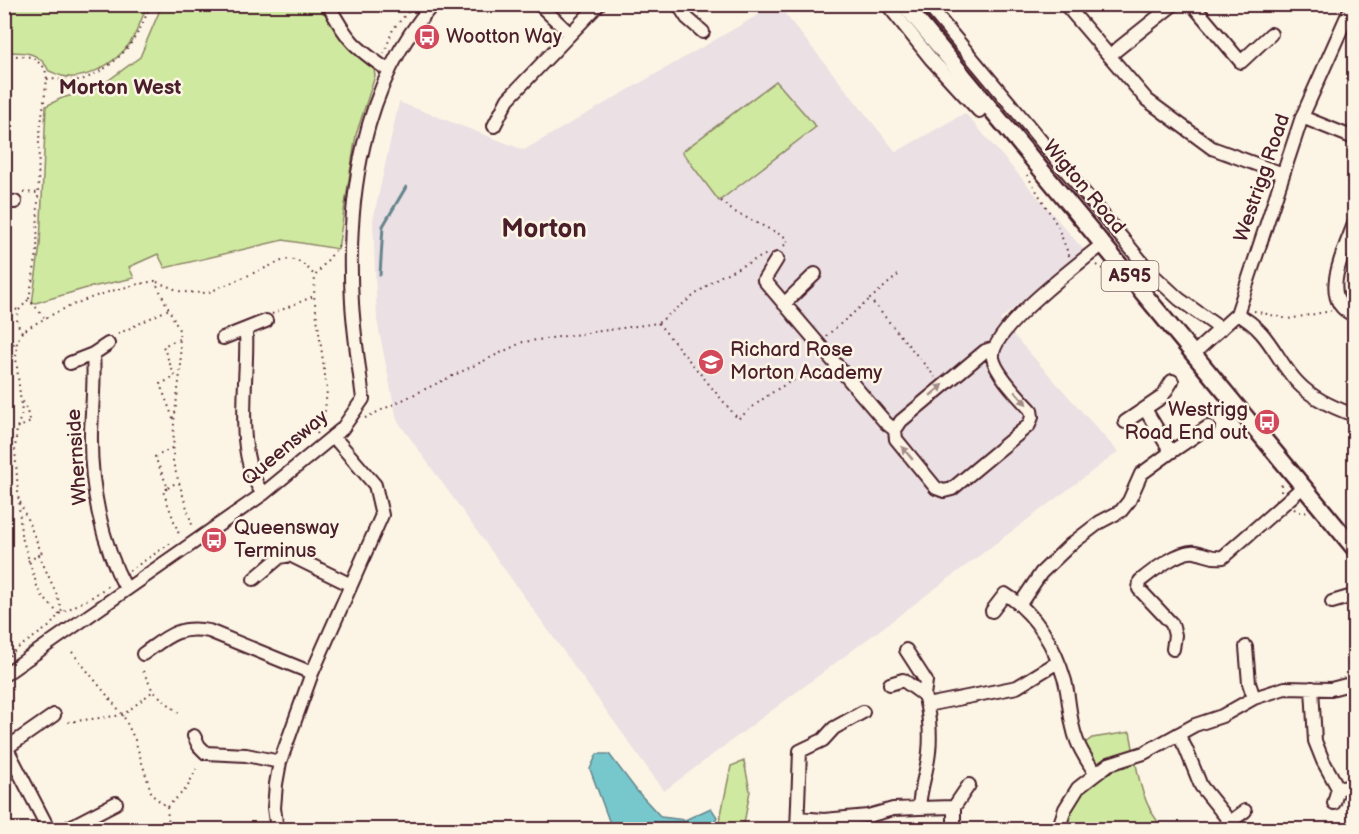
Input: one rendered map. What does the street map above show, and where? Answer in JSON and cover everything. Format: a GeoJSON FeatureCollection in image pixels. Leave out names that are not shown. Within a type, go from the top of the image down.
{"type":"FeatureCollection","features":[{"type":"Feature","properties":{"kind":"main road","name":"Wigton Road"},"geometry":{"type":"LineString","coordinates":[[904,4],[1304,486],[1351,553]]}},
{"type":"Feature","properties":{"kind":"street"},"geometry":{"type":"LineString","coordinates":[[328,4],[346,37],[360,51],[389,71]]}},
{"type":"Feature","properties":{"kind":"street","name":"Queensway"},"geometry":{"type":"LineString","coordinates":[[4,675],[263,495],[342,429],[363,399],[352,305],[352,224],[360,160],[373,112],[389,71],[417,26],[434,4]]}},
{"type":"Feature","properties":{"kind":"street"},"geometry":{"type":"LineString","coordinates":[[539,4],[570,34]]}},
{"type":"Feature","properties":{"kind":"street"},"geometry":{"type":"LineString","coordinates":[[494,126],[508,99],[599,4]]}},
{"type":"Feature","properties":{"kind":"street"},"geometry":{"type":"LineString","coordinates":[[678,4],[687,18],[703,32]]}},
{"type":"Feature","properties":{"kind":"street"},"geometry":{"type":"LineString","coordinates":[[887,4],[931,59],[979,111],[987,103]]}},
{"type":"Feature","properties":{"kind":"street","name":"Wigton Road"},"geometry":{"type":"LineString","coordinates":[[927,4],[1152,274],[1179,299],[1221,328]]}},
{"type":"Feature","properties":{"kind":"street"},"geometry":{"type":"LineString","coordinates":[[1065,4],[1147,100],[1212,148],[1282,174]]}},
{"type":"Feature","properties":{"kind":"street"},"geometry":{"type":"LineString","coordinates":[[1109,56],[1174,4]]}},
{"type":"Feature","properties":{"kind":"street"},"geometry":{"type":"LineString","coordinates":[[1192,4],[1241,62],[1271,34]]}},
{"type":"Feature","properties":{"kind":"street","name":"Westrigg Road"},"geometry":{"type":"LineString","coordinates":[[1238,311],[1302,117],[1352,12]]}},
{"type":"Feature","properties":{"kind":"street"},"geometry":{"type":"LineString","coordinates":[[1302,117],[1354,138]]}},
{"type":"Feature","properties":{"kind":"street"},"geometry":{"type":"LineString","coordinates":[[1350,312],[1340,302],[1334,286],[1340,261],[1354,225]]}},
{"type":"Feature","properties":{"kind":"street"},"geometry":{"type":"LineString","coordinates":[[994,348],[985,351],[942,386],[901,420],[895,430],[896,439],[936,488],[944,491],[952,489],[1029,425],[1032,417],[1031,410],[997,368],[993,358],[994,348],[1026,307],[1103,244]]}},
{"type":"Feature","properties":{"kind":"street"},"geometry":{"type":"LineString","coordinates":[[777,259],[764,280],[766,293],[784,304],[886,423],[895,430]]}},
{"type":"Feature","properties":{"kind":"street"},"geometry":{"type":"LineString","coordinates":[[784,304],[815,274]]}},
{"type":"Feature","properties":{"kind":"street"},"geometry":{"type":"LineString","coordinates":[[1194,353],[1238,311],[1266,336],[1304,388],[1316,398],[1354,415]]}},
{"type":"Feature","properties":{"kind":"street"},"geometry":{"type":"LineString","coordinates":[[223,338],[269,318]]}},
{"type":"Feature","properties":{"kind":"street"},"geometry":{"type":"LineString","coordinates":[[246,329],[243,397],[248,453],[256,484],[263,495]]}},
{"type":"Feature","properties":{"kind":"street"},"geometry":{"type":"LineString","coordinates":[[70,363],[93,354],[108,344]]}},
{"type":"Feature","properties":{"kind":"street","name":"Whernside"},"geometry":{"type":"LineString","coordinates":[[93,354],[91,434],[96,495],[103,531],[126,590]]}},
{"type":"Feature","properties":{"kind":"street"},"geometry":{"type":"LineString","coordinates":[[1125,422],[1162,398],[1172,381]]}},
{"type":"Feature","properties":{"kind":"street"},"geometry":{"type":"LineString","coordinates":[[1145,410],[1171,452]]}},
{"type":"Feature","properties":{"kind":"street"},"geometry":{"type":"LineString","coordinates":[[1020,604],[1041,573],[1070,544],[1100,522],[1121,511],[1130,501],[1140,474],[1208,427]]}},
{"type":"Feature","properties":{"kind":"street"},"geometry":{"type":"LineString","coordinates":[[277,830],[274,808],[280,762],[312,674],[382,515],[375,485],[333,436]]}},
{"type":"Feature","properties":{"kind":"street"},"geometry":{"type":"LineString","coordinates":[[1173,649],[1175,635],[1172,624],[1139,589],[1140,581],[1152,571],[1184,553],[1195,552],[1213,558],[1223,557],[1304,486]]}},
{"type":"Feature","properties":{"kind":"street"},"geometry":{"type":"LineString","coordinates":[[254,579],[280,557],[290,555],[351,585]]}},
{"type":"Feature","properties":{"kind":"street"},"geometry":{"type":"LineString","coordinates":[[992,611],[1005,594],[1020,604],[1041,627],[1065,682],[1069,717],[1077,742],[1095,773]]}},
{"type":"Feature","properties":{"kind":"street"},"geometry":{"type":"LineString","coordinates":[[1332,602],[1349,597],[1354,600]]}},
{"type":"Feature","properties":{"kind":"street"},"geometry":{"type":"LineString","coordinates":[[143,654],[177,631],[194,628],[208,631],[312,674]]}},
{"type":"Feature","properties":{"kind":"street"},"geometry":{"type":"LineString","coordinates":[[1246,647],[1249,683],[1254,698]]}},
{"type":"Feature","properties":{"kind":"street"},"geometry":{"type":"LineString","coordinates":[[906,650],[926,681],[925,700],[929,751],[920,790],[920,808]]}},
{"type":"Feature","properties":{"kind":"street"},"geometry":{"type":"LineString","coordinates":[[925,700],[1017,687],[1058,662]]}},
{"type":"Feature","properties":{"kind":"street"},"geometry":{"type":"LineString","coordinates":[[890,684],[903,680],[925,700]]}},
{"type":"Feature","properties":{"kind":"street"},"geometry":{"type":"LineString","coordinates":[[1058,830],[1065,809],[1078,788],[1109,764],[1144,753],[1195,725],[1222,716],[1254,698],[1285,688],[1331,689],[1354,683]]}},
{"type":"Feature","properties":{"kind":"street"},"geometry":{"type":"LineString","coordinates":[[1311,688],[1315,741],[1338,788],[1334,803]]}},
{"type":"Feature","properties":{"kind":"street"},"geometry":{"type":"LineString","coordinates":[[863,712],[834,728],[822,740],[800,752],[798,824],[868,816],[893,809],[954,807]]}},
{"type":"Feature","properties":{"kind":"street"},"geometry":{"type":"LineString","coordinates":[[50,830],[6,745],[54,715]]}},
{"type":"Feature","properties":{"kind":"street"},"geometry":{"type":"LineString","coordinates":[[1178,734],[1201,786],[1230,822],[1245,811]]}},
{"type":"Feature","properties":{"kind":"street"},"geometry":{"type":"LineString","coordinates":[[194,736],[199,746],[207,753],[246,755],[280,762]]}},
{"type":"Feature","properties":{"kind":"street"},"geometry":{"type":"LineString","coordinates":[[954,824],[954,807],[969,784]]}},
{"type":"Feature","properties":{"kind":"street"},"geometry":{"type":"LineString","coordinates":[[1338,788],[1353,787]]}},
{"type":"Feature","properties":{"kind":"street"},"geometry":{"type":"LineString","coordinates":[[64,830],[116,803]]}},
{"type":"Feature","properties":{"kind":"path"},"geometry":{"type":"LineString","coordinates":[[47,79],[82,80],[119,56],[132,44],[143,26],[150,4]]}},
{"type":"Feature","properties":{"kind":"path"},"geometry":{"type":"LineString","coordinates":[[383,58],[393,29],[415,4]]}},
{"type":"Feature","properties":{"kind":"path"},"geometry":{"type":"LineString","coordinates":[[4,55],[32,57],[45,68],[47,79],[39,139],[37,253],[29,299],[18,310],[17,323],[22,332]]}},
{"type":"Feature","properties":{"kind":"path"},"geometry":{"type":"LineString","coordinates":[[1026,172],[1057,225],[1079,271],[1088,264],[1098,265],[1111,274]]}},
{"type":"Feature","properties":{"kind":"path"},"geometry":{"type":"LineString","coordinates":[[14,199],[39,193]]}},
{"type":"Feature","properties":{"kind":"path"},"geometry":{"type":"LineString","coordinates":[[364,418],[523,342],[658,323],[717,278],[788,243],[785,237],[733,211],[721,201]]}},
{"type":"Feature","properties":{"kind":"path"},"geometry":{"type":"LineString","coordinates":[[312,439],[324,420],[327,390],[314,296],[315,276],[342,242]]}},
{"type":"Feature","properties":{"kind":"path"},"geometry":{"type":"LineString","coordinates":[[61,613],[43,597],[28,561],[21,534],[20,500],[15,473],[17,428],[22,413],[16,358],[17,342],[22,332],[44,317],[63,309],[134,285],[154,281],[182,292],[207,293],[291,258],[306,265],[315,276]]}},
{"type":"Feature","properties":{"kind":"path"},"geometry":{"type":"LineString","coordinates":[[658,323],[738,419],[767,395],[799,378],[817,373],[822,364],[820,345],[898,275]]}},
{"type":"Feature","properties":{"kind":"path"},"geometry":{"type":"LineString","coordinates":[[154,281],[179,330],[180,374],[172,448],[177,482],[193,528]]}},
{"type":"Feature","properties":{"kind":"path"},"geometry":{"type":"LineString","coordinates":[[269,318],[314,296]]}},
{"type":"Feature","properties":{"kind":"path"},"geometry":{"type":"LineString","coordinates":[[29,299],[44,317]]}},
{"type":"Feature","properties":{"kind":"path"},"geometry":{"type":"LineString","coordinates":[[870,299],[942,386]]}},
{"type":"Feature","properties":{"kind":"path"},"geometry":{"type":"LineString","coordinates":[[4,307],[18,310]]}},
{"type":"Feature","properties":{"kind":"path"},"geometry":{"type":"LineString","coordinates":[[118,334],[169,309]]}},
{"type":"Feature","properties":{"kind":"path"},"geometry":{"type":"LineString","coordinates":[[1238,311],[1288,319],[1350,312]]}},
{"type":"Feature","properties":{"kind":"path"},"geometry":{"type":"LineString","coordinates":[[175,377],[163,346],[179,339]]}},
{"type":"Feature","properties":{"kind":"path"},"geometry":{"type":"LineString","coordinates":[[4,352],[17,342]]}},
{"type":"Feature","properties":{"kind":"path"},"geometry":{"type":"LineString","coordinates":[[174,421],[160,384],[180,374]]}},
{"type":"Feature","properties":{"kind":"path"},"geometry":{"type":"LineString","coordinates":[[17,428],[31,422],[20,394]]}},
{"type":"Feature","properties":{"kind":"path"},"geometry":{"type":"LineString","coordinates":[[168,488],[155,457],[172,448]]}},
{"type":"Feature","properties":{"kind":"path"},"geometry":{"type":"LineString","coordinates":[[1284,477],[1281,492],[1287,501],[1296,510],[1310,512]]}},
{"type":"Feature","properties":{"kind":"path"},"geometry":{"type":"LineString","coordinates":[[177,482],[163,491],[180,537]]}},
{"type":"Feature","properties":{"kind":"path"},"geometry":{"type":"LineString","coordinates":[[20,500],[42,554],[28,561]]}},
{"type":"Feature","properties":{"kind":"path"},"geometry":{"type":"LineString","coordinates":[[1351,553],[1354,567]]}},
{"type":"Feature","properties":{"kind":"path"},"geometry":{"type":"LineString","coordinates":[[39,555],[57,595],[61,613]]}},
{"type":"Feature","properties":{"kind":"path"},"geometry":{"type":"LineString","coordinates":[[5,660],[15,650],[50,626],[61,613],[115,582]]}},
{"type":"Feature","properties":{"kind":"path"},"geometry":{"type":"LineString","coordinates":[[72,652],[123,715],[135,740],[152,795],[168,807]]}},
{"type":"Feature","properties":{"kind":"path"},"geometry":{"type":"LineString","coordinates":[[143,670],[153,691],[181,715]]}},
{"type":"Feature","properties":{"kind":"path"},"geometry":{"type":"LineString","coordinates":[[68,722],[123,715],[153,691]]}},
{"type":"Feature","properties":{"kind":"path"},"geometry":{"type":"LineString","coordinates":[[169,830],[168,807],[187,788],[196,769]]}},
{"type":"Feature","properties":{"kind":"shaded area","name":"Richard Rose Morton Academy"},"geometry":{"type":"Polygon","coordinates":[[[777,4],[896,152],[965,113],[1083,249],[1000,320],[1118,452],[664,791],[397,420],[377,320],[373,220],[399,102],[524,150],[777,4]]]}},
{"type":"Feature","properties":{"kind":"green space"},"geometry":{"type":"Polygon","coordinates":[[[5,4],[147,5],[133,38],[117,57],[100,69],[71,77],[60,76],[49,71],[36,56],[5,52],[5,4]]]}},
{"type":"Feature","properties":{"kind":"green space"},"geometry":{"type":"Polygon","coordinates":[[[162,5],[319,5],[352,51],[374,69],[375,76],[356,135],[338,249],[283,240],[165,268],[158,254],[129,267],[134,278],[87,288],[32,304],[40,245],[46,106],[62,98],[98,88],[140,57],[162,5]]]}},
{"type":"Feature","properties":{"kind":"green space"},"geometry":{"type":"Polygon","coordinates":[[[776,81],[816,127],[719,201],[682,152],[776,81]]]}},
{"type":"Feature","properties":{"kind":"green space"},"geometry":{"type":"Polygon","coordinates":[[[1130,732],[1144,796],[1149,808],[1164,829],[1061,830],[1079,789],[1097,774],[1081,746],[1092,738],[1130,732]]]}},
{"type":"Feature","properties":{"kind":"green space"},"geometry":{"type":"Polygon","coordinates":[[[744,761],[750,791],[743,829],[718,829],[731,766],[744,761]]]}},
{"type":"Feature","properties":{"kind":"water"},"geometry":{"type":"Polygon","coordinates":[[[597,754],[609,754],[637,791],[661,817],[685,820],[711,808],[717,817],[711,829],[612,829],[590,769],[597,754]]]}},
{"type":"Feature","properties":{"kind":"waterway"},"geometry":{"type":"LineString","coordinates":[[380,275],[383,226],[406,187]]}},
{"type":"Feature","properties":{"kind":"place","name":"Wootton Way"},"geometry":{"type":"Point","coordinates":[427,37]}},
{"type":"Feature","properties":{"kind":"place","name":"Richard Rose Morton Academy"},"geometry":{"type":"Point","coordinates":[711,362]}},
{"type":"Feature","properties":{"kind":"place","name":"Westrigg Road End out"},"geometry":{"type":"Point","coordinates":[1267,422]}},
{"type":"Feature","properties":{"kind":"place","name":"Queensway Terminus"},"geometry":{"type":"Point","coordinates":[214,540]}},
{"type":"Feature","properties":{"kind":"district","name":"Morton West"},"geometry":{"type":"Point","coordinates":[120,87]}},
{"type":"Feature","properties":{"kind":"district","name":"Morton"},"geometry":{"type":"Point","coordinates":[544,229]}}]}
